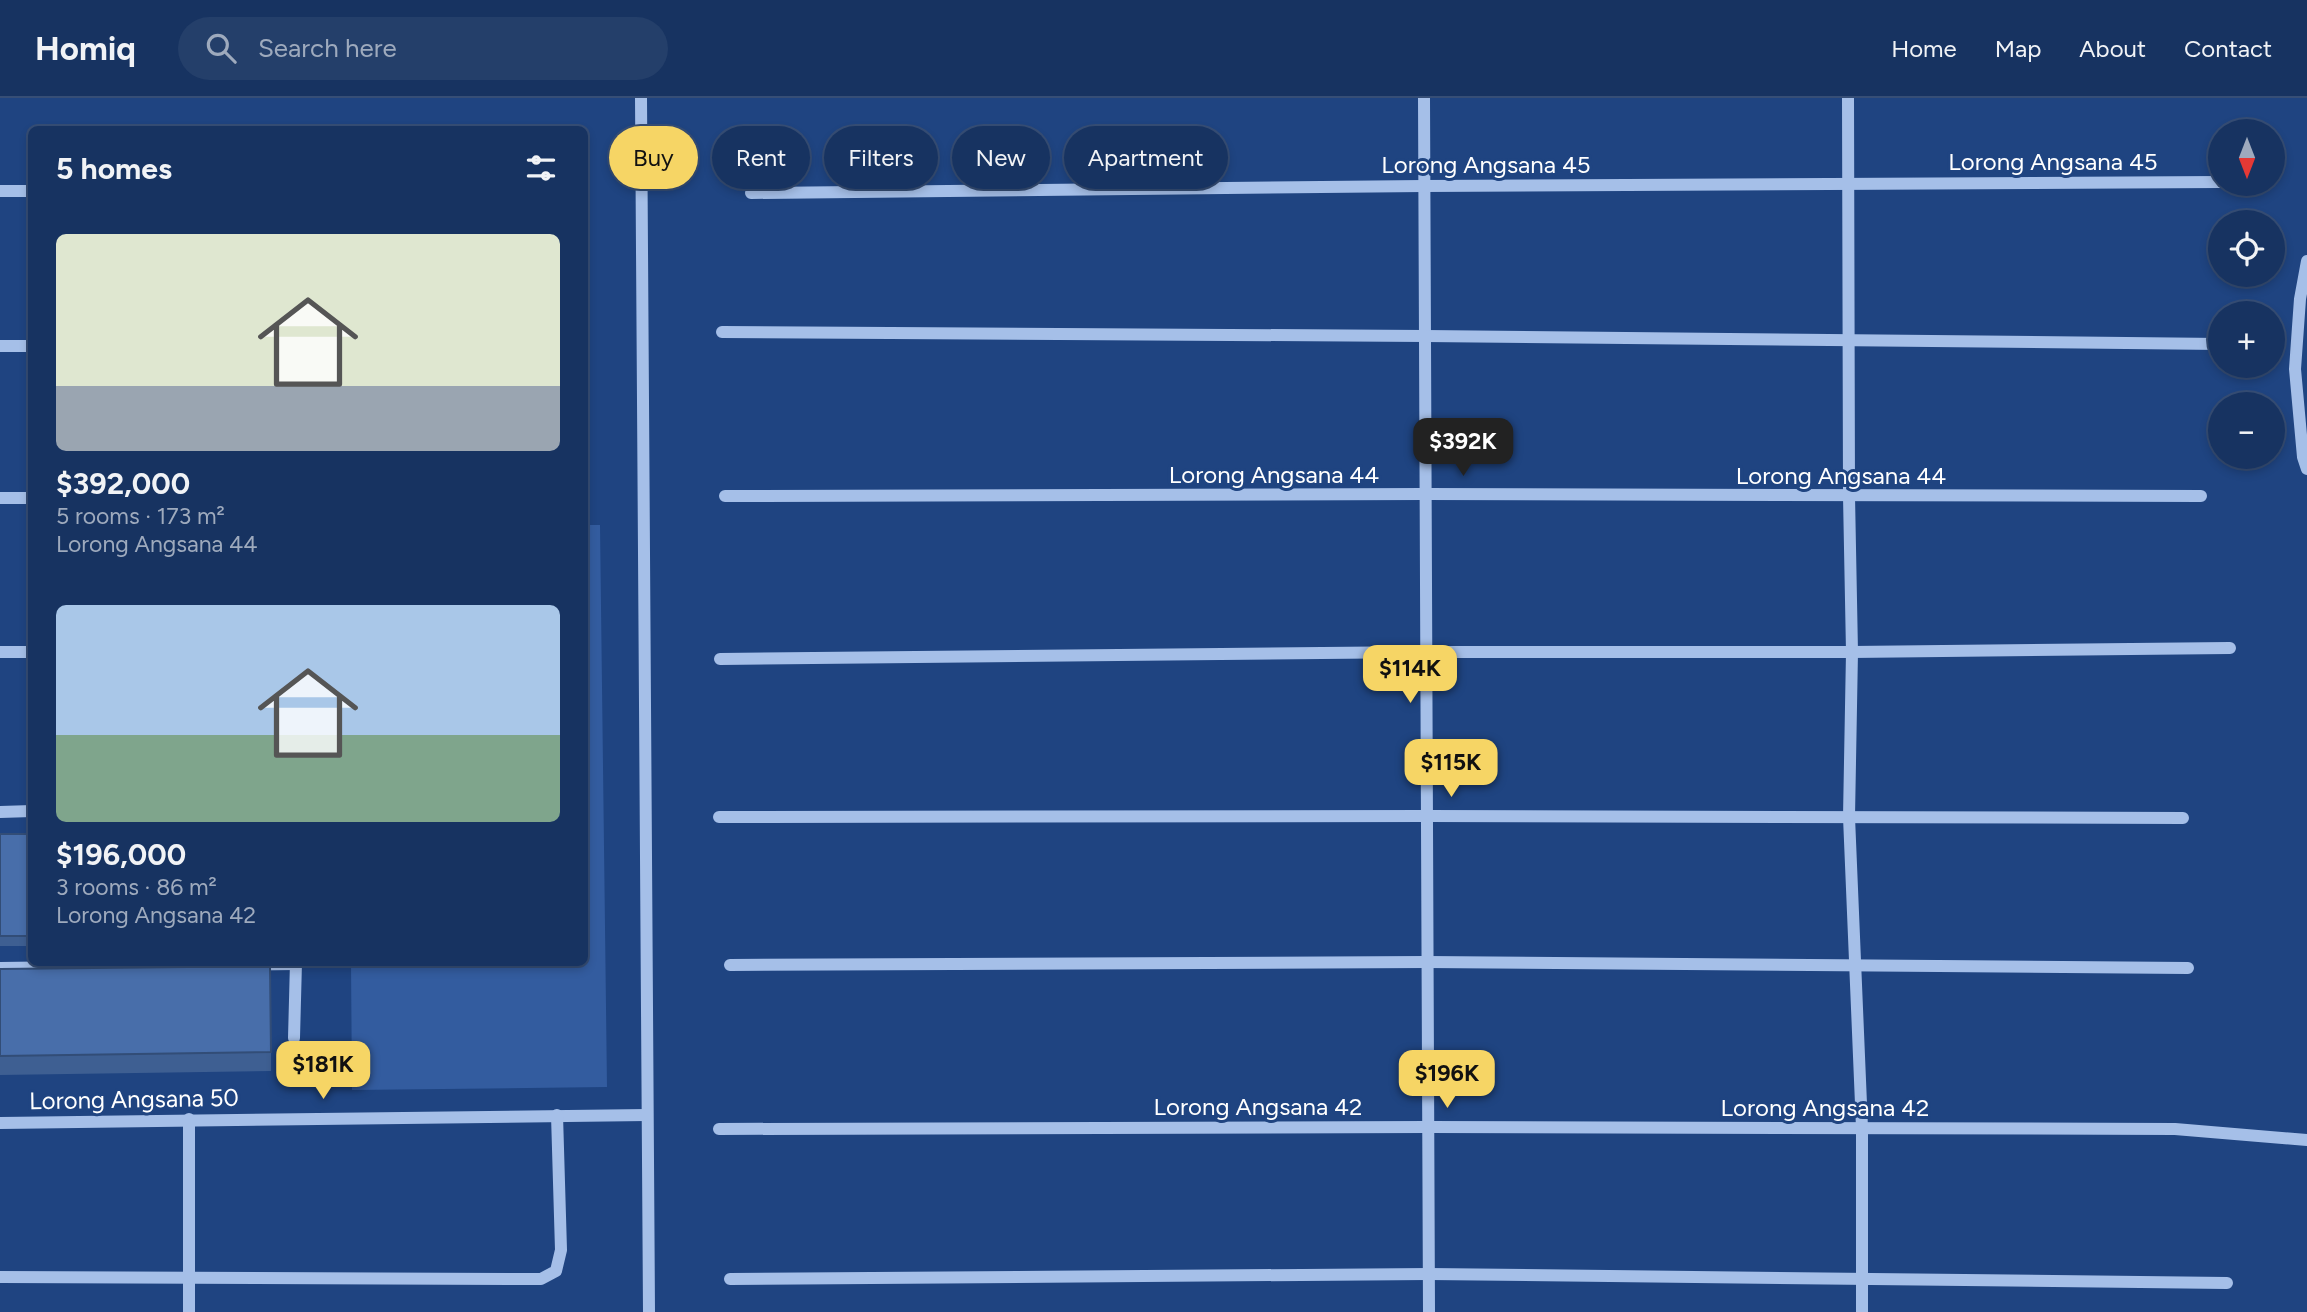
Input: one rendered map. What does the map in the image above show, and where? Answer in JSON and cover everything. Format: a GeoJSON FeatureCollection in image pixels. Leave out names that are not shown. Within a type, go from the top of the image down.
{"type":"FeatureCollection","features":[{"type":"Feature","properties":{"kind":"street"},"geometry":{"type":"LineString","coordinates":[[641,98],[649,1312]]}},
{"type":"Feature","properties":{"kind":"street"},"geometry":{"type":"LineString","coordinates":[[1424,98],[1429,1312]]}},
{"type":"Feature","properties":{"kind":"street"},"geometry":{"type":"LineString","coordinates":[[1848,98],[1852,652],[1849,817],[1862,1128],[1862,1312]]}},
{"type":"Feature","properties":{"kind":"street","name":"Lorong Angsana 45"},"geometry":{"type":"LineString","coordinates":[[751,192],[2208,182]]}},
{"type":"Feature","properties":{"kind":"street"},"geometry":{"type":"LineString","coordinates":[[0,191],[28,191]]}},
{"type":"Feature","properties":{"kind":"street"},"geometry":{"type":"LineString","coordinates":[[2307,261],[2300,299],[2295,369],[2303,457],[2307,469]]}},
{"type":"Feature","properties":{"kind":"street"},"geometry":{"type":"LineString","coordinates":[[722,332],[2208,344]]}},
{"type":"Feature","properties":{"kind":"street"},"geometry":{"type":"LineString","coordinates":[[0,346],[28,346]]}},
{"type":"Feature","properties":{"kind":"street","name":"Lorong Angsana 44"},"geometry":{"type":"LineString","coordinates":[[725,496],[2201,496]]}},
{"type":"Feature","properties":{"kind":"street"},"geometry":{"type":"LineString","coordinates":[[0,498],[28,498]]}},
{"type":"Feature","properties":{"kind":"street"},"geometry":{"type":"LineString","coordinates":[[720,659],[2230,648]]}},
{"type":"Feature","properties":{"kind":"street"},"geometry":{"type":"LineString","coordinates":[[0,652],[28,652]]}},
{"type":"Feature","properties":{"kind":"street"},"geometry":{"type":"LineString","coordinates":[[0,812],[28,811]]}},
{"type":"Feature","properties":{"kind":"street"},"geometry":{"type":"LineString","coordinates":[[719,817],[2183,818]]}},
{"type":"Feature","properties":{"kind":"street"},"geometry":{"type":"LineString","coordinates":[[730,965],[1427,962],[2188,968]]}},
{"type":"Feature","properties":{"kind":"street"},"geometry":{"type":"LineString","coordinates":[[0,968],[118,966]]}},
{"type":"Feature","properties":{"kind":"street"},"geometry":{"type":"LineString","coordinates":[[294,1038],[296,966]]}},
{"type":"Feature","properties":{"kind":"street"},"geometry":{"type":"LineString","coordinates":[[0,1277],[541,1279],[556,1271],[561,1250],[557,1115]]}},
{"type":"Feature","properties":{"kind":"street","name":"Lorong Angsana 50"},"geometry":{"type":"LineString","coordinates":[[0,1123],[647,1115]]}},
{"type":"Feature","properties":{"kind":"street"},"geometry":{"type":"LineString","coordinates":[[189,1119],[189,1312]]}},
{"type":"Feature","properties":{"kind":"street","name":"Lorong Angsana 42"},"geometry":{"type":"LineString","coordinates":[[719,1129],[2175,1129],[2307,1140]]}},
{"type":"Feature","properties":{"kind":"street"},"geometry":{"type":"LineString","coordinates":[[730,1279],[1429,1274],[2227,1283]]}},
{"type":"Feature","properties":{"kind":"shaded area"},"geometry":{"type":"Polygon","coordinates":[[[588,525],[600,525],[607,1087],[352,1090],[351,966],[588,966],[588,525]]]}},
{"type":"Feature","properties":{"kind":"building"},"geometry":{"type":"Polygon","coordinates":[[[0,834],[28,834],[28,936],[0,936],[0,834]]]}},
{"type":"Feature","properties":{"kind":"building"},"geometry":{"type":"Polygon","coordinates":[[[270,966],[271,1052],[0,1056],[0,969],[270,966]]]}}]}
